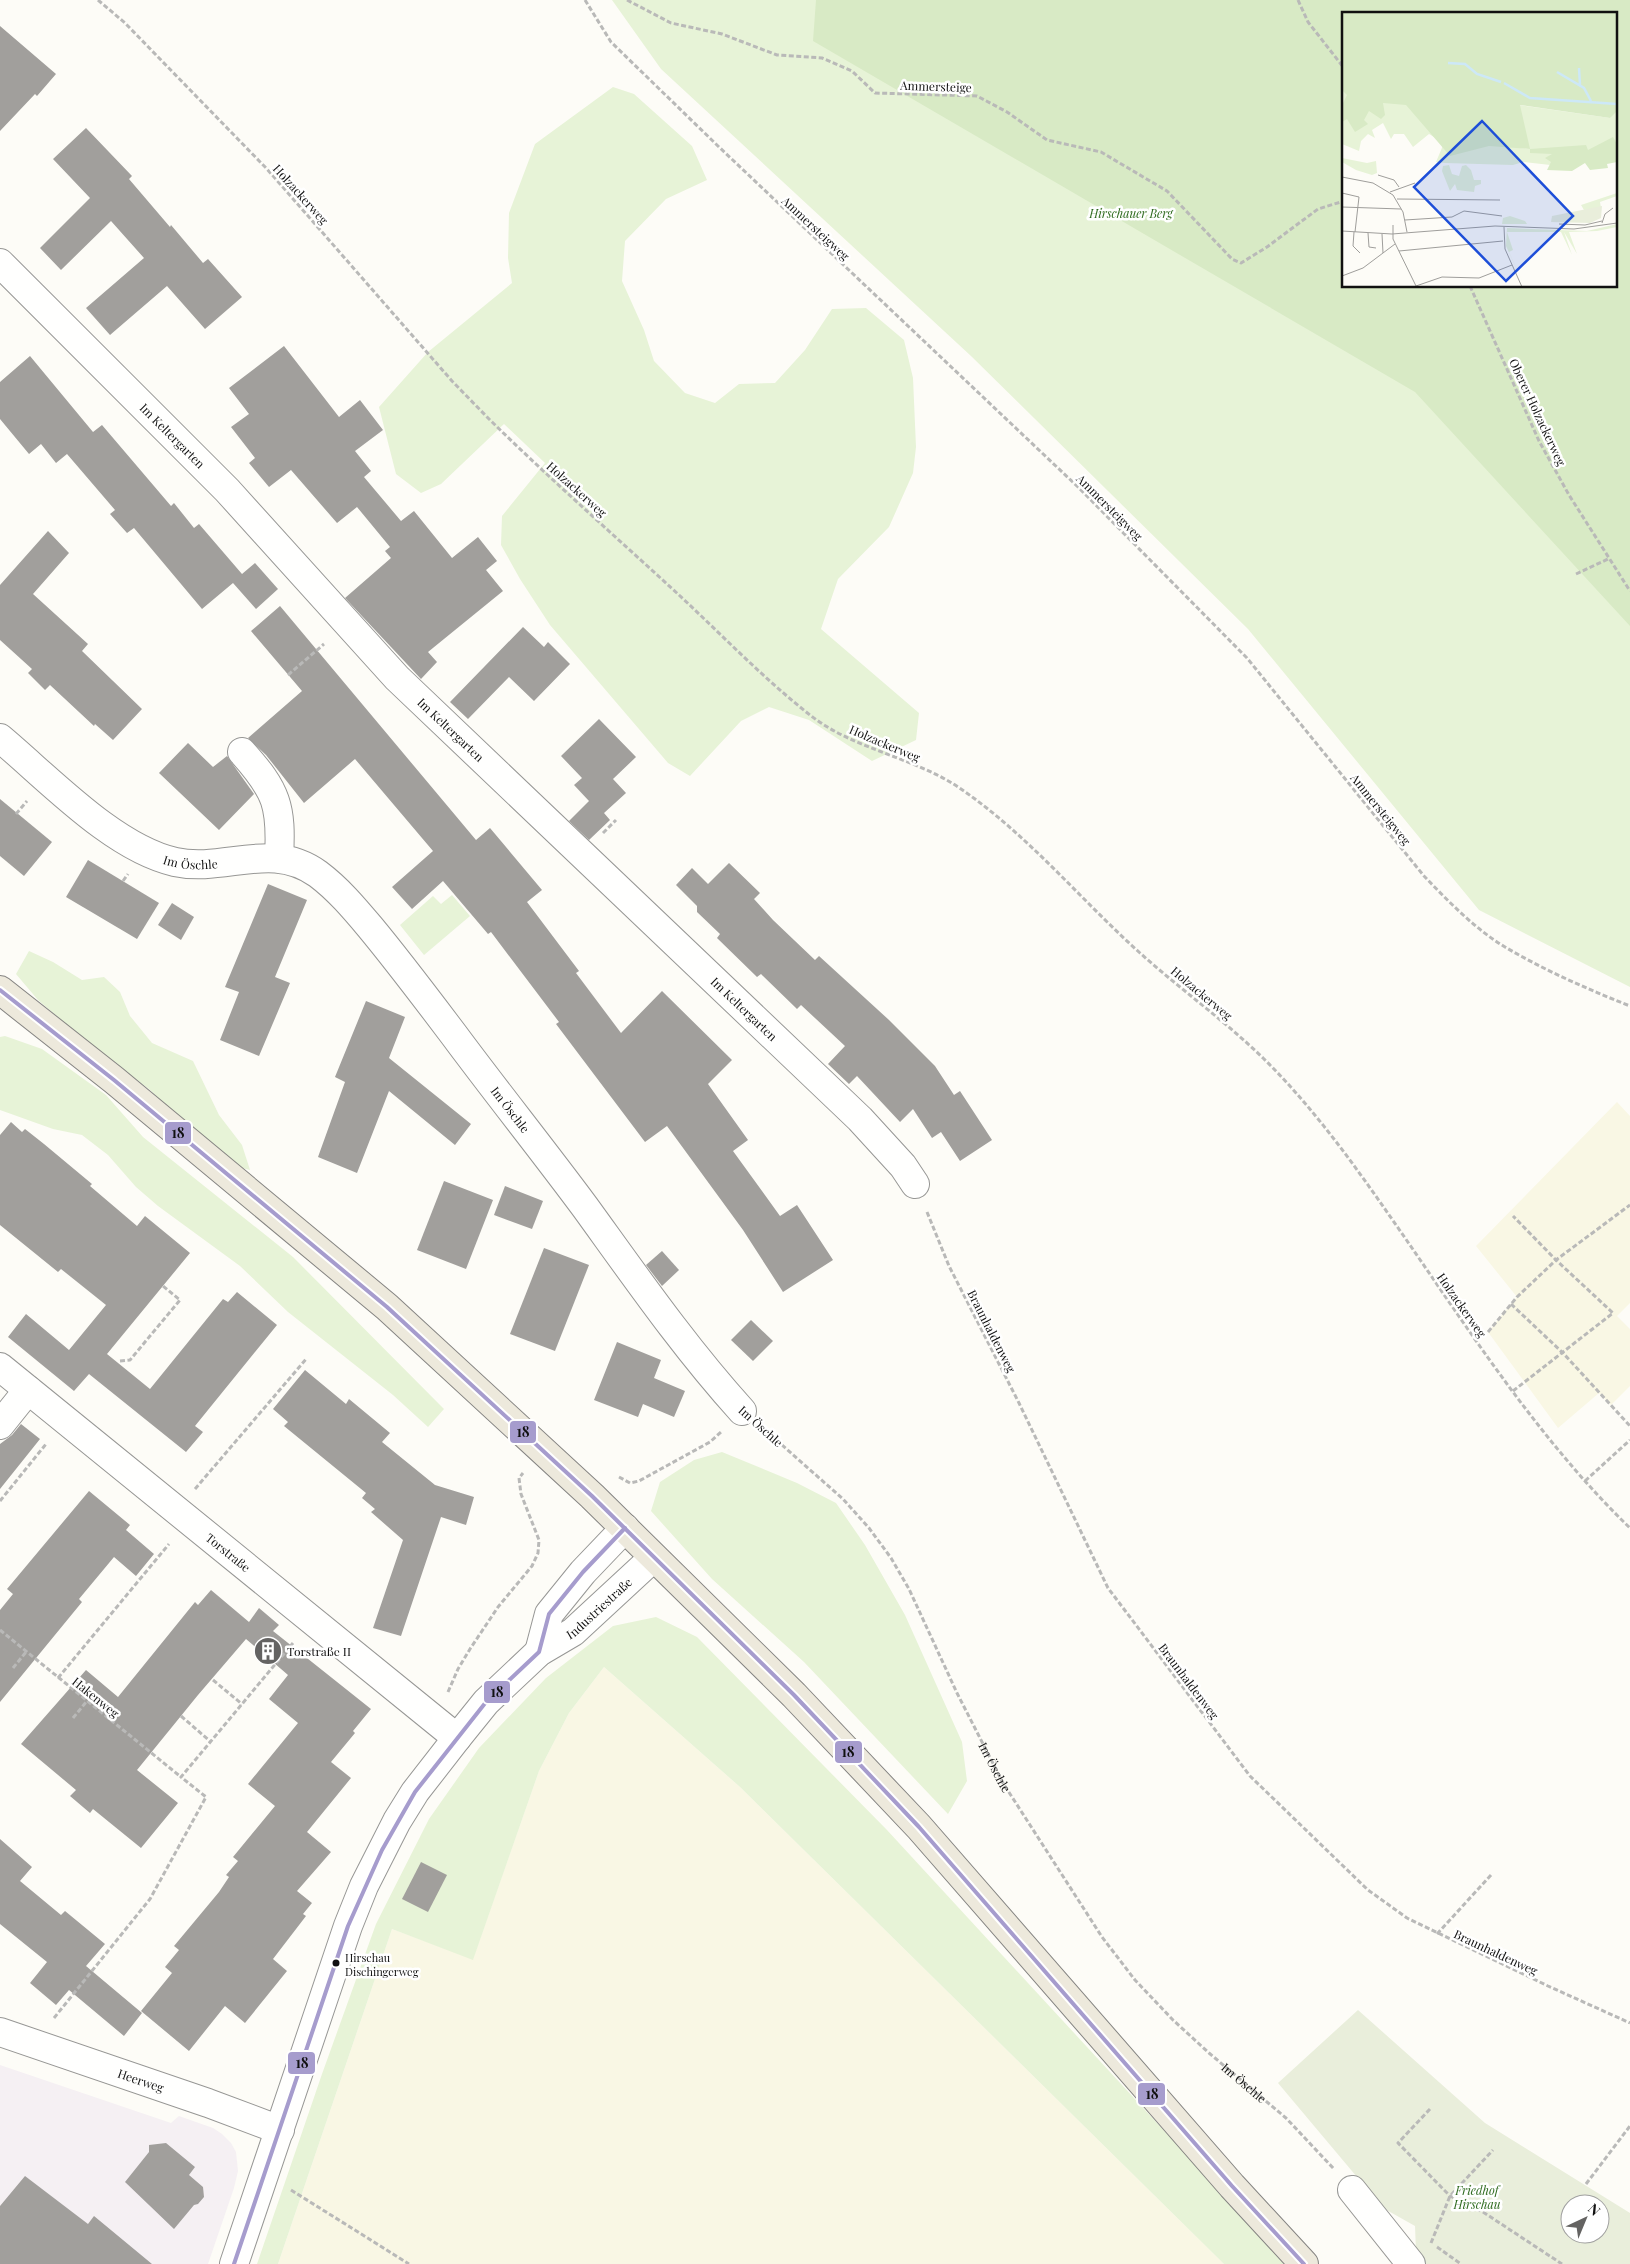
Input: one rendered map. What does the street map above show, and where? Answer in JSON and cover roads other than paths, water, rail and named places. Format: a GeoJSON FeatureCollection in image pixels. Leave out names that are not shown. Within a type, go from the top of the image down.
{"type":"FeatureCollection","features":[{"type":"Feature","properties":{"kind":"main road"},"geometry":{"type":"LineString","coordinates":[[0,990],[114,1080],[387,1307],[542,1447],[625,1528],[652,1558],[794,1695],[919,1827],[1232,2186],[1304,2264]]}},
{"type":"Feature","properties":{"kind":"street","name":"Im Keltergarten"},"geometry":{"type":"LineString","coordinates":[[0,263],[227,490],[397,678],[860,1119],[903,1166],[915,1184]]}},
{"type":"Feature","properties":{"kind":"street","name":"Im Öschle"},"geometry":{"type":"LineString","coordinates":[[0,738],[102,824],[153,855],[177,862],[201,863],[279,858],[300,864],[317,873],[345,898],[377,936],[554,1166],[690,1350],[742,1411]]}},
{"type":"Feature","properties":{"kind":"street"},"geometry":{"type":"LineString","coordinates":[[242,752],[265,778],[277,802],[281,826],[279,858]]}},
{"type":"Feature","properties":{"kind":"street","name":"Torstraße"},"geometry":{"type":"LineString","coordinates":[[0,1367],[457,1738]]}},
{"type":"Feature","properties":{"kind":"street"},"geometry":{"type":"LineString","coordinates":[[0,1424],[28,1390]]}},
{"type":"Feature","properties":{"kind":"street","name":"Industriestraße"},"geometry":{"type":"LineString","coordinates":[[539,1652],[549,1614],[583,1572],[625,1528]]}},
{"type":"Feature","properties":{"kind":"street","name":"Industriestraße"},"geometry":{"type":"LineString","coordinates":[[234,2264],[280,2130],[326,1986],[364,1886],[397,1821],[415,1792],[486,1702],[539,1652],[573,1632],[652,1558]]}},
{"type":"Feature","properties":{"kind":"street","name":"Heerweg"},"geometry":{"type":"LineString","coordinates":[[0,2032],[208,2102],[280,2130]]}},
{"type":"Feature","properties":{"kind":"street"},"geometry":{"type":"LineString","coordinates":[[1352,2190],[1411,2264]]}},
{"type":"Feature","properties":{"kind":"place","name":"Torstraße II"},"geometry":{"type":"Point","coordinates":[268,1651]}},
{"type":"Feature","properties":{"kind":"place","name":"Hirschau Dischingerweg"},"geometry":{"type":"Point","coordinates":[336,1963]}},
{"type":"Feature","properties":{"kind":"park label","name":"Hirschauer Berg"},"geometry":{"type":"Point","coordinates":[1131,213]}},
{"type":"Feature","properties":{"kind":"park label","name":"Friedhof Hirschau"},"geometry":{"type":"Point","coordinates":[1477,2197]}}]}
